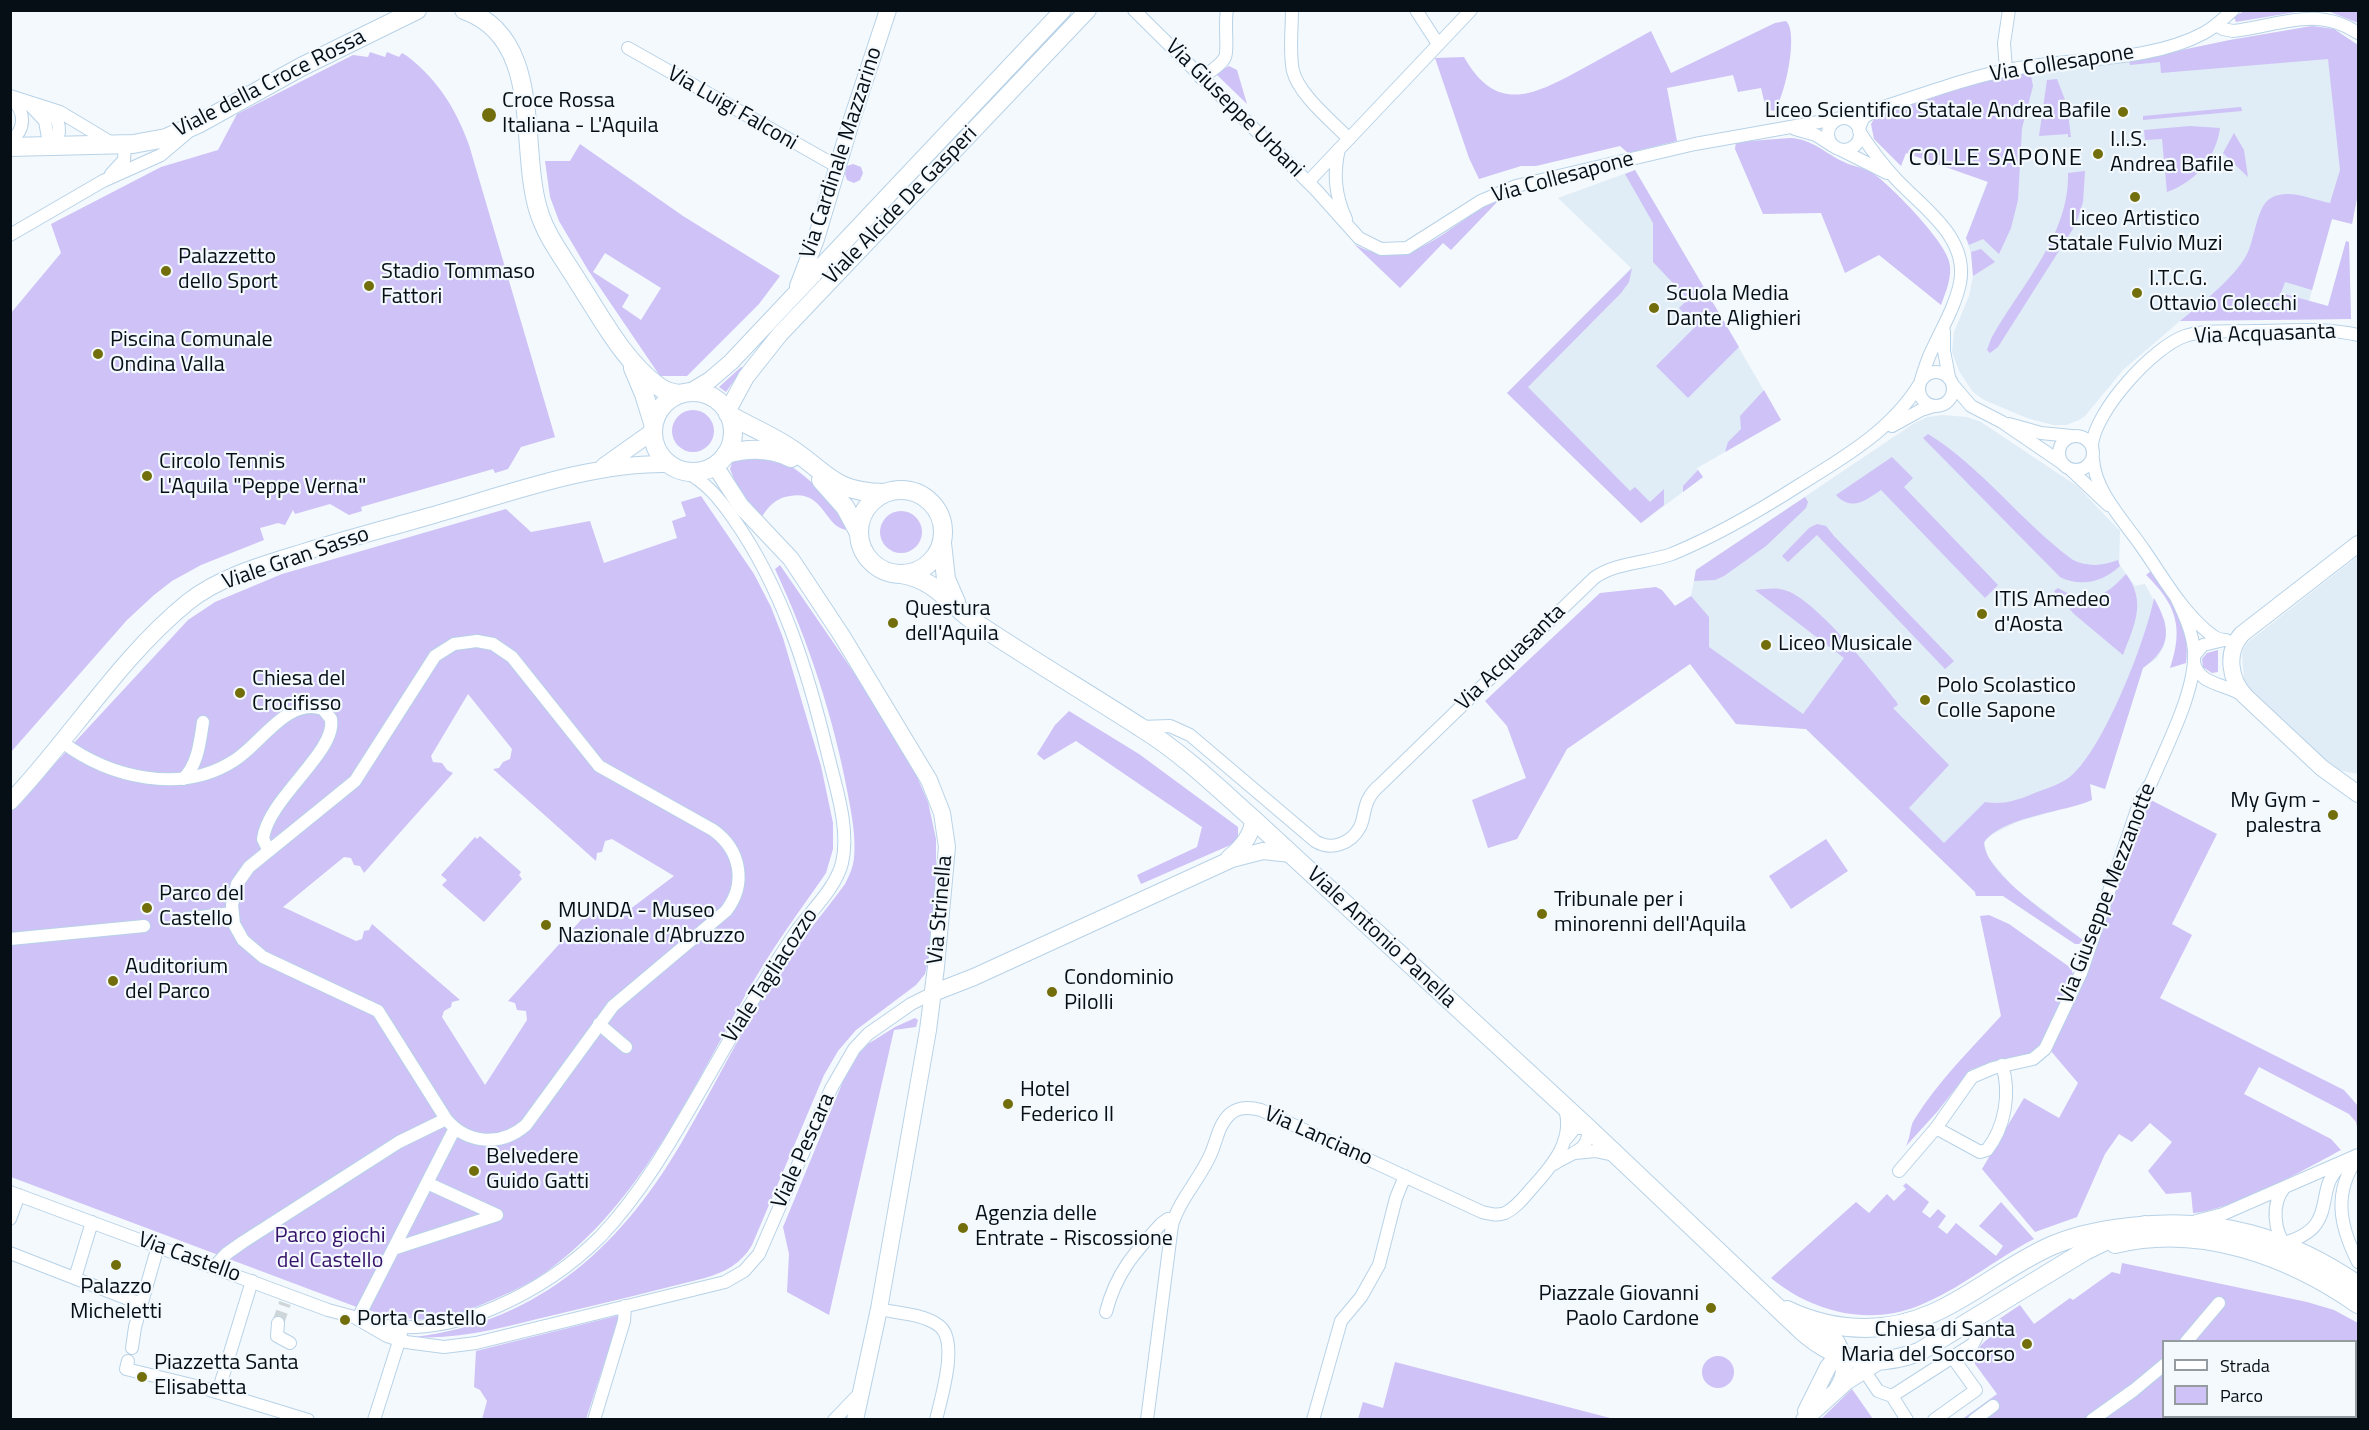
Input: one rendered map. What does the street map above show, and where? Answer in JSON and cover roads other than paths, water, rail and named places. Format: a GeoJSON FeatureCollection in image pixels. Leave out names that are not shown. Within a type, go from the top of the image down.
{"type":"FeatureCollection","features":[{"type":"Feature","properties":{"kind":"main road","name":"Viale della Croce Rossa"},"geometry":{"type":"LineString","coordinates":[[10,147],[125,145],[155,141],[192,127],[301,67],[417,10]]}},
{"type":"Feature","properties":{"kind":"main road","name":"Via Cardinale Mazzarino"},"geometry":{"type":"LineString","coordinates":[[794,296],[816,239],[888,10]]}},
{"type":"Feature","properties":{"kind":"main road","name":"Viale Alcide De Gasperi"},"geometry":{"type":"LineString","coordinates":[[684,393],[722,372],[1063,10]]}},
{"type":"Feature","properties":{"kind":"main road","name":"Viale Alcide De Gasperi"},"geometry":{"type":"LineString","coordinates":[[728,413],[746,377],[780,334],[1088,10]]}},
{"type":"Feature","properties":{"kind":"main road"},"geometry":{"type":"LineString","coordinates":[[471,12],[504,41],[516,63],[524,98],[535,196],[546,230],[624,350],[644,394],[657,450],[676,467],[695,472],[711,467],[726,454],[732,441],[733,432],[728,413],[722,404],[709,395],[672,393],[658,387],[624,350]]}},
{"type":"Feature","properties":{"kind":"main road"},"geometry":{"type":"LineString","coordinates":[[653,427],[657,412],[664,403],[684,393]]}},
{"type":"Feature","properties":{"kind":"main road"},"geometry":{"type":"LineString","coordinates":[[728,413],[791,449],[820,473],[840,485],[884,493]]}},
{"type":"Feature","properties":{"kind":"main road","name":"Viale Gran Sasso"},"geometry":{"type":"LineString","coordinates":[[596,471],[622,456],[653,427]]}},
{"type":"Feature","properties":{"kind":"main road"},"geometry":{"type":"LineString","coordinates":[[726,454],[741,451],[769,451],[794,460],[812,472],[837,497],[859,533]]}},
{"type":"Feature","properties":{"kind":"main road","name":"Viale Gran Sasso"},"geometry":{"type":"LineString","coordinates":[[10,802],[159,629],[191,601],[222,582],[304,552],[596,471],[634,465],[676,467]]}},
{"type":"Feature","properties":{"kind":"main road","name":"Via Strinella"},"geometry":{"type":"LineString","coordinates":[[711,467],[721,474],[737,501],[791,559],[842,636],[934,790],[942,813],[947,848],[933,993],[879,1309],[862,1392],[854,1418]]}},
{"type":"Feature","properties":{"kind":"main road"},"geometry":{"type":"LineString","coordinates":[[896,489],[909,490],[931,501],[942,521],[942,543],[936,556],[927,566],[914,572],[901,574],[888,572],[876,566],[867,557],[861,546],[860,521],[865,509],[884,493],[896,489]]}},
{"type":"Feature","properties":{"kind":"main road","name":"Viale Antonio Panella"},"geometry":{"type":"LineString","coordinates":[[942,543],[944,568],[950,590],[958,606],[970,619]]}},
{"type":"Feature","properties":{"kind":"main road"},"geometry":{"type":"LineString","coordinates":[[2358,544],[2247,630],[2235,644],[2232,663],[2235,683],[2245,696],[2330,775],[2358,794]]}},
{"type":"Feature","properties":{"kind":"main road","name":"Viale Antonio Panella"},"geometry":{"type":"LineString","coordinates":[[901,574],[923,579],[932,584],[970,619],[1140,726],[1190,764],[1253,819],[1588,1128],[1802,1331],[1824,1348],[1843,1357],[1881,1360],[1919,1352],[2060,1266],[2124,1232],[2145,1225]]}},
{"type":"Feature","properties":{"kind":"main road","name":"Viale Gran Sasso"},"geometry":{"type":"LineString","coordinates":[[10,791],[33,775]]}},
{"type":"Feature","properties":{"kind":"main road"},"geometry":{"type":"LineString","coordinates":[[2330,775],[2358,782]]}},
{"type":"Feature","properties":{"kind":"main road","name":"Viale Pescara"},"geometry":{"type":"LineString","coordinates":[[1221,864],[1246,840],[1253,827],[1253,819]]}},
{"type":"Feature","properties":{"kind":"main road","name":"Viale Pescara"},"geometry":{"type":"LineString","coordinates":[[933,993],[967,980],[1221,864],[1258,852],[1291,854]]}},
{"type":"Feature","properties":{"kind":"main road","name":"Viale Antonio Panella"},"geometry":{"type":"LineString","coordinates":[[1763,1293],[1785,1309],[1817,1322],[1859,1328],[1881,1328],[1910,1323],[1943,1309],[2011,1267],[2056,1244],[2086,1234],[2175,1223],[2235,1230],[2283,1243],[2358,1285]]}},
{"type":"Feature","properties":{"kind":"main road","name":"Viale Antonio Panella"},"geometry":{"type":"LineString","coordinates":[[2060,1266],[2112,1245],[2136,1240],[2167,1239],[2222,1244],[2261,1253],[2283,1261],[2327,1284],[2358,1304]]}},
{"type":"Feature","properties":{"kind":"main road"},"geometry":{"type":"LineString","coordinates":[[1817,1322],[1834,1338],[1843,1357],[1844,1376],[1837,1389]]}},
{"type":"Feature","properties":{"kind":"main road"},"geometry":{"type":"LineString","coordinates":[[1824,1348],[1825,1375]]}},
{"type":"Feature","properties":{"kind":"main road"},"geometry":{"type":"LineString","coordinates":[[1802,1419],[1833,1361],[1843,1357]]}},
{"type":"Feature","properties":{"kind":"main road"},"geometry":{"type":"LineString","coordinates":[[1802,1419],[1837,1389],[1881,1360]]}},
{"type":"Feature","properties":{"kind":"street","name":"Via Giuseppe Urbani"},"geometry":{"type":"LineString","coordinates":[[1134,10],[1308,182]]}},
{"type":"Feature","properties":{"kind":"street"},"geometry":{"type":"LineString","coordinates":[[1201,78],[1227,55],[1224,24],[1227,10]]}},
{"type":"Feature","properties":{"kind":"street"},"geometry":{"type":"LineString","coordinates":[[1292,10],[1293,67],[1297,80],[1305,93],[1349,139]]}},
{"type":"Feature","properties":{"kind":"street"},"geometry":{"type":"LineString","coordinates":[[1416,10],[1437,44]]}},
{"type":"Feature","properties":{"kind":"street"},"geometry":{"type":"LineString","coordinates":[[1308,182],[1471,10]]}},
{"type":"Feature","properties":{"kind":"street"},"geometry":{"type":"LineString","coordinates":[[2006,70],[2004,43],[2009,10]]}},
{"type":"Feature","properties":{"kind":"street","name":"Via Collesapone"},"geometry":{"type":"LineString","coordinates":[[1859,130],[1863,118],[1877,109],[2006,70],[2116,57],[2189,40],[2216,24],[2233,10]]}},
{"type":"Feature","properties":{"kind":"street"},"geometry":{"type":"LineString","coordinates":[[2216,24],[2223,30],[2234,31],[2316,18],[2340,23],[2358,33]]}},
{"type":"Feature","properties":{"kind":"street","name":"Via Luigi Falconi"},"geometry":{"type":"LineString","coordinates":[[628,48],[838,167]]}},
{"type":"Feature","properties":{"kind":"street"},"geometry":{"type":"LineString","coordinates":[[10,97],[47,107],[138,150],[138,160],[124,171]]}},
{"type":"Feature","properties":{"kind":"street"},"geometry":{"type":"LineString","coordinates":[[10,97],[20,108],[23,118],[20,132],[10,142]]}},
{"type":"Feature","properties":{"kind":"street"},"geometry":{"type":"LineString","coordinates":[[25,101],[45,121],[48,138],[53,147]]}},
{"type":"Feature","properties":{"kind":"street"},"geometry":{"type":"LineString","coordinates":[[47,107],[55,116],[58,126],[58,137],[53,147]]}},
{"type":"Feature","properties":{"kind":"street"},"geometry":{"type":"LineString","coordinates":[[1859,130],[1856,144],[1849,149],[1837,148],[1829,140],[1828,130],[1832,123],[1841,118],[1852,120],[1896,179],[1935,217],[1951,238],[1958,253],[1961,271],[1960,284],[1946,324],[1943,345],[1952,396],[1870,438]]}},
{"type":"Feature","properties":{"kind":"street","name":"Via Collesapone"},"geometry":{"type":"LineString","coordinates":[[1308,182],[1352,231],[1364,241],[1374,247],[1403,249],[1481,201],[1508,189],[1695,144],[1841,118]]}},
{"type":"Feature","properties":{"kind":"street"},"geometry":{"type":"LineString","coordinates":[[10,235],[103,181],[167,151],[192,127]]}},
{"type":"Feature","properties":{"kind":"street","name":"Via Collesapone"},"geometry":{"type":"LineString","coordinates":[[1785,129],[1807,131],[1896,179]]}},
{"type":"Feature","properties":{"kind":"street"},"geometry":{"type":"LineString","coordinates":[[103,181],[122,162],[125,145]]}},
{"type":"Feature","properties":{"kind":"street"},"geometry":{"type":"LineString","coordinates":[[1339,150],[1336,164],[1337,190],[1341,209],[1352,231]]}},
{"type":"Feature","properties":{"kind":"street","name":"Via Acquasanta"},"geometry":{"type":"LineString","coordinates":[[1140,726],[1167,726],[1185,732],[1218,757],[1315,841],[1326,846],[1343,843],[1358,831],[1368,800],[1380,784],[1594,578],[1612,568],[1659,558],[1722,531],[1764,508],[1870,438],[1901,410],[1920,383],[1930,354],[1946,324]]}},
{"type":"Feature","properties":{"kind":"street","name":"Via Acquasanta"},"geometry":{"type":"LineString","coordinates":[[2092,445],[2099,421],[2115,397],[2131,379],[2169,345],[2184,336],[2215,332],[2317,331],[2358,335]]}},
{"type":"Feature","properties":{"kind":"street"},"geometry":{"type":"LineString","coordinates":[[1977,410],[1960,395],[1951,381],[1941,372],[1934,371],[1925,375],[1920,383],[1919,393],[1923,400],[1938,405],[1957,405],[1977,410],[2002,422],[2066,466],[2083,469],[2093,459],[2092,445],[2086,438],[2041,433],[2002,422]]}},
{"type":"Feature","properties":{"kind":"street","name":"Via Acquasanta"},"geometry":{"type":"LineString","coordinates":[[2074,436],[2099,421]]}},
{"type":"Feature","properties":{"kind":"street"},"geometry":{"type":"LineString","coordinates":[[2066,466],[2059,454],[2060,446],[2074,436]]}},
{"type":"Feature","properties":{"kind":"street","name":"Via Giuseppe Mezzanotte"},"geometry":{"type":"LineString","coordinates":[[2093,459],[2100,482],[2117,514],[2176,597],[2209,633],[2226,640]]}},
{"type":"Feature","properties":{"kind":"street","name":"Via Giuseppe Mezzanotte"},"geometry":{"type":"LineString","coordinates":[[2066,466],[2117,514]]}},
{"type":"Feature","properties":{"kind":"street","name":"Viale Tagliacozzo"},"geometry":{"type":"LineString","coordinates":[[363,1321],[405,1328],[452,1323],[477,1315],[511,1300],[561,1271],[599,1238],[627,1204],[663,1153],[772,968],[828,890],[841,866],[843,832],[834,782],[812,694],[790,625],[767,572],[745,535],[710,488],[676,467]]}},
{"type":"Feature","properties":{"kind":"street","name":"Via Giuseppe Mezzanotte"},"geometry":{"type":"LineString","coordinates":[[1899,1172],[1936,1128],[1969,1080],[1979,1072],[2033,1059],[2048,1044],[2081,973],[2141,798],[2151,783],[2187,694],[2194,658],[2189,628],[2176,597]]}},
{"type":"Feature","properties":{"kind":"street"},"geometry":{"type":"LineString","coordinates":[[2245,696],[2199,674],[2194,658],[2203,645],[2226,640],[2247,630]]}},
{"type":"Feature","properties":{"kind":"street"},"geometry":{"type":"LineString","coordinates":[[465,641],[482,641],[498,647],[515,661],[598,766],[718,834],[731,848],[738,865],[737,889],[726,911],[613,1006],[530,1121],[506,1137],[489,1140],[471,1137],[450,1124],[378,1011],[258,954],[240,936],[232,913],[233,894],[242,875],[269,851],[355,781],[428,665],[440,652],[449,646],[465,641]]}},
{"type":"Feature","properties":{"kind":"street"},"geometry":{"type":"LineString","coordinates":[[2187,694],[2204,685],[2219,685]]}},
{"type":"Feature","properties":{"kind":"street"},"geometry":{"type":"LineString","coordinates":[[62,742],[102,764],[141,778],[183,779],[208,773],[232,762],[280,721],[297,711],[314,707],[326,711],[332,722],[330,735],[285,794],[268,821],[263,839],[269,851]]}},
{"type":"Feature","properties":{"kind":"street"},"geometry":{"type":"LineString","coordinates":[[183,779],[190,771],[195,758],[203,722]]}},
{"type":"Feature","properties":{"kind":"street"},"geometry":{"type":"LineString","coordinates":[[184,919],[232,913]]}},
{"type":"Feature","properties":{"kind":"street"},"geometry":{"type":"LineString","coordinates":[[10,939],[144,926]]}},
{"type":"Feature","properties":{"kind":"street","name":"Viale Pescara"},"geometry":{"type":"LineString","coordinates":[[363,1321],[387,1336],[399,1340],[435,1347],[458,1346],[725,1282],[733,1278],[752,1263],[768,1235],[831,1089],[854,1049],[868,1034],[911,1004],[933,993]]}},
{"type":"Feature","properties":{"kind":"street"},"geometry":{"type":"LineString","coordinates":[[599,1024],[626,1047]]}},
{"type":"Feature","properties":{"kind":"street"},"geometry":{"type":"LineString","coordinates":[[1936,1128],[1978,1151],[1987,1150],[2003,1118],[2006,1082],[2002,1065]]}},
{"type":"Feature","properties":{"kind":"street","name":"Via Lanciano"},"geometry":{"type":"LineString","coordinates":[[1147,1419],[1173,1220],[1208,1160],[1222,1125],[1231,1113],[1241,1108],[1261,1110],[1482,1212],[1495,1215],[1513,1209],[1553,1164],[1564,1142],[1567,1120],[1563,1105]]}},
{"type":"Feature","properties":{"kind":"street"},"geometry":{"type":"LineString","coordinates":[[363,1321],[393,1249],[427,1183],[450,1124]]}},
{"type":"Feature","properties":{"kind":"street"},"geometry":{"type":"LineString","coordinates":[[214,1267],[230,1250],[399,1142],[450,1124]]}},
{"type":"Feature","properties":{"kind":"street"},"geometry":{"type":"LineString","coordinates":[[1564,1142],[1572,1130],[1588,1128],[1586,1143],[1574,1154]]}},
{"type":"Feature","properties":{"kind":"street","name":"Via Lanciano"},"geometry":{"type":"LineString","coordinates":[[1553,1164],[1574,1154],[1595,1151],[1618,1156]]}},
{"type":"Feature","properties":{"kind":"street"},"geometry":{"type":"LineString","coordinates":[[2175,1223],[2212,1218],[2355,1158]]}},
{"type":"Feature","properties":{"kind":"street"},"geometry":{"type":"LineString","coordinates":[[2222,1244],[2247,1246],[2283,1243],[2302,1236],[2318,1222],[2330,1178],[2334,1172],[2355,1158]]}},
{"type":"Feature","properties":{"kind":"street"},"geometry":{"type":"LineString","coordinates":[[2355,1158],[2345,1182],[2341,1202],[2344,1224],[2358,1262]]}},
{"type":"Feature","properties":{"kind":"street"},"geometry":{"type":"LineString","coordinates":[[1313,1419],[1341,1321],[1361,1297],[1379,1265],[1396,1197],[1405,1176]]}},
{"type":"Feature","properties":{"kind":"street"},"geometry":{"type":"LineString","coordinates":[[393,1249],[497,1215],[427,1183]]}},
{"type":"Feature","properties":{"kind":"street"},"geometry":{"type":"LineString","coordinates":[[2285,1187],[2279,1196],[2276,1209],[2277,1226],[2283,1243],[2294,1257],[2327,1284]]}},
{"type":"Feature","properties":{"kind":"street"},"geometry":{"type":"LineString","coordinates":[[10,1219],[15,1193]]}},
{"type":"Feature","properties":{"kind":"street","name":"Via Castello"},"geometry":{"type":"LineString","coordinates":[[15,1193],[252,1281],[286,1299],[363,1321]]}},
{"type":"Feature","properties":{"kind":"street"},"geometry":{"type":"LineString","coordinates":[[1106,1312],[1112,1289],[1120,1274],[1161,1224],[1167,1219],[1173,1220]]}},
{"type":"Feature","properties":{"kind":"street"},"geometry":{"type":"LineString","coordinates":[[75,1278],[92,1222]]}},
{"type":"Feature","properties":{"kind":"street"},"geometry":{"type":"LineString","coordinates":[[132,1348],[141,1304],[158,1246]]}},
{"type":"Feature","properties":{"kind":"street"},"geometry":{"type":"LineString","coordinates":[[10,1253],[141,1304]]}},
{"type":"Feature","properties":{"kind":"street"},"geometry":{"type":"LineString","coordinates":[[218,1392],[252,1281]]}},
{"type":"Feature","properties":{"kind":"street"},"geometry":{"type":"LineString","coordinates":[[2187,1340],[2219,1303]]}},
{"type":"Feature","properties":{"kind":"street"},"geometry":{"type":"LineString","coordinates":[[594,1419],[624,1321],[625,1306]]}},
{"type":"Feature","properties":{"kind":"street"},"geometry":{"type":"LineString","coordinates":[[879,1309],[931,1321],[946,1333],[948,1356],[936,1419]]}},
{"type":"Feature","properties":{"kind":"street"},"geometry":{"type":"LineString","coordinates":[[1892,1396],[1953,1358],[1976,1339],[1977,1329],[1972,1319]]}},
{"type":"Feature","properties":{"kind":"street"},"geometry":{"type":"LineString","coordinates":[[278,1323],[277,1336],[290,1343]]}},
{"type":"Feature","properties":{"kind":"street"},"geometry":{"type":"LineString","coordinates":[[374,1419],[399,1340],[405,1328]]}},
{"type":"Feature","properties":{"kind":"street"},"geometry":{"type":"LineString","coordinates":[[1935,1419],[1976,1390],[1953,1358]]}},
{"type":"Feature","properties":{"kind":"street"},"geometry":{"type":"LineString","coordinates":[[127,1365],[162,1379],[218,1392],[308,1419]]}},
{"type":"Feature","properties":{"kind":"street"},"geometry":{"type":"LineString","coordinates":[[2092,1419],[2134,1390],[2162,1366]]}},
{"type":"Feature","properties":{"kind":"street"},"geometry":{"type":"LineString","coordinates":[[1864,1370],[1878,1391],[1892,1396],[1908,1419]]}},
{"type":"Feature","properties":{"kind":"street"},"geometry":{"type":"LineString","coordinates":[[835,1418],[862,1392]]}},
{"type":"Feature","properties":{"kind":"street"},"geometry":{"type":"LineString","coordinates":[[1974,1419],[1993,1406]]}},
{"type":"Feature","properties":{"kind":"street"},"geometry":{"type":"LineString","coordinates":[[835,1418],[847,1413],[854,1418]]}},
{"type":"Feature","properties":{"kind":"tunnel"},"geometry":{"type":"LineString","coordinates":[[278,1323],[285,1303]]}},
{"type":"Feature","properties":{"kind":"place","name":"Liceo Scientifico Statale Andrea Bafile"},"geometry":{"type":"Point","coordinates":[2123,112]}},
{"type":"Feature","properties":{"kind":"place","name":"Croce Rossa Italiana - L'Aquila"},"geometry":{"type":"Point","coordinates":[489,115]}},
{"type":"Feature","properties":{"kind":"place","name":"I.I.S. Andrea Bafile"},"geometry":{"type":"Point","coordinates":[2098,154]}},
{"type":"Feature","properties":{"kind":"place","name":"Liceo Artistico Statale Fulvio Muzi"},"geometry":{"type":"Point","coordinates":[2135,197]}},
{"type":"Feature","properties":{"kind":"place","name":"Palazzetto dello Sport"},"geometry":{"type":"Point","coordinates":[166,271]}},
{"type":"Feature","properties":{"kind":"place","name":"Stadio Tommaso Fattori"},"geometry":{"type":"Point","coordinates":[369,286]}},
{"type":"Feature","properties":{"kind":"place","name":"I.T.C.G. Ottavio Colecchi"},"geometry":{"type":"Point","coordinates":[2137,293]}},
{"type":"Feature","properties":{"kind":"place","name":"Scuola Media Dante Alighieri"},"geometry":{"type":"Point","coordinates":[1654,308]}},
{"type":"Feature","properties":{"kind":"place","name":"Piscina Comunale Ondina Valla"},"geometry":{"type":"Point","coordinates":[98,354]}},
{"type":"Feature","properties":{"kind":"place","name":"Circolo Tennis L'Aquila \"Peppe Verna\""},"geometry":{"type":"Point","coordinates":[147,476]}},
{"type":"Feature","properties":{"kind":"place","name":"ITIS Amedeo d'Aosta"},"geometry":{"type":"Point","coordinates":[1982,614]}},
{"type":"Feature","properties":{"kind":"place","name":"Questura dell'Aquila"},"geometry":{"type":"Point","coordinates":[893,623]}},
{"type":"Feature","properties":{"kind":"place","name":"Liceo Musicale"},"geometry":{"type":"Point","coordinates":[1766,645]}},
{"type":"Feature","properties":{"kind":"place","name":"Chiesa del Crocifisso"},"geometry":{"type":"Point","coordinates":[240,693]}},
{"type":"Feature","properties":{"kind":"place","name":"Polo Scolastico Colle Sapone"},"geometry":{"type":"Point","coordinates":[1925,700]}},
{"type":"Feature","properties":{"kind":"place","name":"My Gym - palestra"},"geometry":{"type":"Point","coordinates":[2333,815]}},
{"type":"Feature","properties":{"kind":"place","name":"Parco del Castello"},"geometry":{"type":"Point","coordinates":[147,908]}},
{"type":"Feature","properties":{"kind":"place","name":"Tribunale per i minorenni dell'Aquila"},"geometry":{"type":"Point","coordinates":[1542,914]}},
{"type":"Feature","properties":{"kind":"place","name":"MUNDA - Museo Nazionale d’Abruzzo"},"geometry":{"type":"Point","coordinates":[546,925]}},
{"type":"Feature","properties":{"kind":"place","name":"Auditorium del Parco"},"geometry":{"type":"Point","coordinates":[113,981]}},
{"type":"Feature","properties":{"kind":"place","name":"Condominio Pilolli"},"geometry":{"type":"Point","coordinates":[1052,992]}},
{"type":"Feature","properties":{"kind":"place","name":"Hotel Federico II"},"geometry":{"type":"Point","coordinates":[1008,1104]}},
{"type":"Feature","properties":{"kind":"place","name":"Belvedere Guido Gatti"},"geometry":{"type":"Point","coordinates":[474,1171]}},
{"type":"Feature","properties":{"kind":"place","name":"Agenzia delle Entrate - Riscossione"},"geometry":{"type":"Point","coordinates":[963,1228]}},
{"type":"Feature","properties":{"kind":"place","name":"Palazzo Micheletti"},"geometry":{"type":"Point","coordinates":[116,1265]}},
{"type":"Feature","properties":{"kind":"place","name":"Piazzale Giovanni Paolo Cardone"},"geometry":{"type":"Point","coordinates":[1711,1308]}},
{"type":"Feature","properties":{"kind":"place","name":"Porta Castello"},"geometry":{"type":"Point","coordinates":[345,1320]}},
{"type":"Feature","properties":{"kind":"place","name":"Chiesa di Santa Maria del Soccorso"},"geometry":{"type":"Point","coordinates":[2027,1344]}},
{"type":"Feature","properties":{"kind":"place","name":"Piazzetta Santa Elisabetta"},"geometry":{"type":"Point","coordinates":[142,1377]}},
{"type":"Feature","properties":{"kind":"district","name":"COLLE SAPONE"},"geometry":{"type":"Point","coordinates":[1996,159]}},
{"type":"Feature","properties":{"kind":"park label","name":"Parco giochi del Castello"},"geometry":{"type":"Point","coordinates":[330,1250]}}]}
